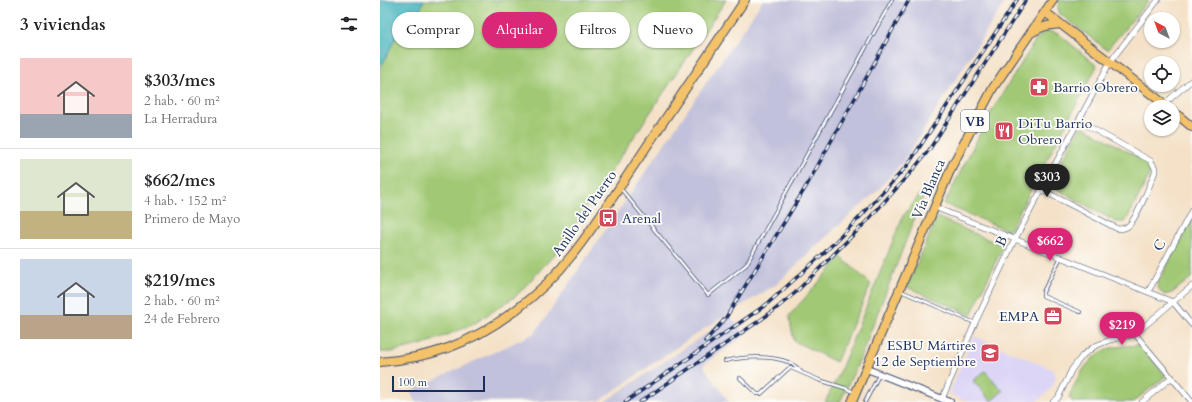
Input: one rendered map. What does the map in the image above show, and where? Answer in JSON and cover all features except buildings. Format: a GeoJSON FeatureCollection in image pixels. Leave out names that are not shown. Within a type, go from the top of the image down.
{"type":"FeatureCollection","features":[{"type":"Feature","properties":{"kind":"main road","name":"Anillo del Puerto"},"geometry":{"type":"LineString","coordinates":[[380,362],[426,355],[471,337],[512,312],[545,284],[572,255],[602,214],[745,0]]}},
{"type":"Feature","properties":{"kind":"main road","name":"Vía Blanca"},"geometry":{"type":"LineString","coordinates":[[852,402],[952,166],[993,88],[1053,0]]}},
{"type":"Feature","properties":{"kind":"main road"},"geometry":{"type":"LineString","coordinates":[[1045,12],[1158,100]]}},
{"type":"Feature","properties":{"kind":"main road"},"geometry":{"type":"LineString","coordinates":[[1025,39],[1039,28],[1061,24]]}},
{"type":"Feature","properties":{"kind":"main road"},"geometry":{"type":"LineString","coordinates":[[1180,117],[1192,127]]}},
{"type":"Feature","properties":{"kind":"street","name":"B"},"geometry":{"type":"LineString","coordinates":[[942,398],[975,323],[1015,239],[1110,62],[1158,0]]}},
{"type":"Feature","properties":{"kind":"street"},"geometry":{"type":"LineString","coordinates":[[1172,100],[1192,80]]}},
{"type":"Feature","properties":{"kind":"street"},"geometry":{"type":"LineString","coordinates":[[1042,190],[1118,229],[1127,227],[1131,223],[1143,200],[1155,172],[1155,168],[1151,161],[1079,120]]}},
{"type":"Feature","properties":{"kind":"street"},"geometry":{"type":"LineString","coordinates":[[934,207],[1173,302],[1192,325]]}},
{"type":"Feature","properties":{"kind":"street","name":"C"},"geometry":{"type":"LineString","coordinates":[[1148,292],[1192,210]]}},
{"type":"Feature","properties":{"kind":"street"},"geometry":{"type":"LineString","coordinates":[[1053,402],[1060,400],[1072,369],[1083,355],[1095,346],[1110,340],[1135,334],[1192,286]]}},
{"type":"Feature","properties":{"kind":"street"},"geometry":{"type":"LineString","coordinates":[[1135,334],[1192,402]]}},
{"type":"Feature","properties":{"kind":"street"},"geometry":{"type":"LineString","coordinates":[[867,369],[950,402]]}},
{"type":"Feature","properties":{"kind":"street"},"geometry":{"type":"LineString","coordinates":[[1142,402],[1172,378]]}},
{"type":"Feature","properties":{"kind":"lane"},"geometry":{"type":"LineString","coordinates":[[619,187],[708,295],[746,265],[892,0]]}},
{"type":"Feature","properties":{"kind":"lane"},"geometry":{"type":"LineString","coordinates":[[1061,257],[1043,292],[1043,296],[1080,312]]}},
{"type":"Feature","properties":{"kind":"lane"},"geometry":{"type":"LineString","coordinates":[[899,290],[975,323]]}},
{"type":"Feature","properties":{"kind":"lane"},"geometry":{"type":"LineString","coordinates":[[725,361],[749,358],[777,359],[796,366],[801,372]]}},
{"type":"Feature","properties":{"kind":"lane"},"geometry":{"type":"LineString","coordinates":[[740,378],[758,394],[761,394],[788,369],[791,368],[856,393]]}},
{"type":"Feature","properties":{"kind":"lane"},"geometry":{"type":"LineString","coordinates":[[865,402],[879,374]]}},
{"type":"Feature","properties":{"kind":"shaded area"},"geometry":{"type":"Polygon","coordinates":[[[763,0],[1006,0],[904,161],[878,190],[777,284],[705,328],[599,401],[415,402],[411,391],[535,333],[763,0]]]}},
{"type":"Feature","properties":{"kind":"shaded area"},"geometry":{"type":"Polygon","coordinates":[[[731,317],[745,335],[703,365],[729,402],[604,402],[731,317]]]}},
{"type":"Feature","properties":{"kind":"shaded area","name":"ESBU Mártires 12 de Septiembre"},"geometry":{"type":"Polygon","coordinates":[[[974,336],[1054,370],[1056,378],[1051,389],[1036,402],[969,402],[949,394],[974,336]]]}},
{"type":"Feature","properties":{"kind":"green space"},"geometry":{"type":"Polygon","coordinates":[[[424,0],[726,0],[707,28],[707,12],[638,12],[638,48],[694,48],[555,254],[516,296],[472,325],[427,343],[392,352],[380,352],[380,66],[392,45],[392,48],[474,48],[474,12],[419,12],[424,0]]]}},
{"type":"Feature","properties":{"kind":"green space"},"geometry":{"type":"Polygon","coordinates":[[[1059,0],[1149,0],[1107,50],[1060,14],[1058,8],[1059,0]]]}},
{"type":"Feature","properties":{"kind":"green space"},"geometry":{"type":"Polygon","coordinates":[[[1047,31],[1059,34],[1097,66],[1009,231],[944,204],[991,112],[1037,38],[1047,31]]]}},
{"type":"Feature","properties":{"kind":"green space"},"geometry":{"type":"Polygon","coordinates":[[[1082,127],[1147,162],[1151,169],[1150,174],[1124,222],[1116,222],[1051,186],[1050,183],[1079,129],[1082,127]]]}},
{"type":"Feature","properties":{"kind":"green space"},"geometry":{"type":"Polygon","coordinates":[[[928,184],[859,361],[840,402],[825,402],[839,374],[903,216],[928,184]]]}},
{"type":"Feature","properties":{"kind":"green space"},"geometry":{"type":"Polygon","coordinates":[[[937,217],[1003,246],[971,315],[907,287],[937,217]]]}},
{"type":"Feature","properties":{"kind":"green space"},"geometry":{"type":"Polygon","coordinates":[[[1192,219],[1192,277],[1172,293],[1164,295],[1158,288],[1158,283],[1192,219]]]}},
{"type":"Feature","properties":{"kind":"green space"},"geometry":{"type":"Polygon","coordinates":[[[841,257],[871,284],[836,362],[794,341],[789,316],[841,257]]]}},
{"type":"Feature","properties":{"kind":"green space"},"geometry":{"type":"Polygon","coordinates":[[[1139,345],[1166,376],[1133,402],[1073,402],[1069,397],[1080,375],[1090,361],[1103,351],[1111,348],[1139,345]]]}},
{"type":"Feature","properties":{"kind":"green space"},"geometry":{"type":"Polygon","coordinates":[[[985,371],[1003,391],[991,401],[973,381],[985,371]]]}},
{"type":"Feature","properties":{"kind":"water"},"geometry":{"type":"Polygon","coordinates":[[[380,0],[424,0],[419,12],[392,12],[392,45],[380,66],[380,0]]]}},
{"type":"Feature","properties":{"kind":"railway"},"geometry":{"type":"LineString","coordinates":[[705,341],[725,319],[807,185],[909,0]]}},
{"type":"Feature","properties":{"kind":"railway"},"geometry":{"type":"LineString","coordinates":[[625,402],[767,304],[824,253],[859,218],[907,166],[1017,0]]}},
{"type":"Feature","properties":{"kind":"railway"},"geometry":{"type":"LineString","coordinates":[[640,402],[772,312],[795,293],[865,223],[929,150],[1026,0]]}},
{"type":"Feature","properties":{"kind":"place","name":"Barrio Obrero"},"geometry":{"type":"Point","coordinates":[1039,87]}},
{"type":"Feature","properties":{"kind":"place","name":"DiTu Barrio Obrero"},"geometry":{"type":"Point","coordinates":[1004,131]}},
{"type":"Feature","properties":{"kind":"place","name":"Arenal"},"geometry":{"type":"Point","coordinates":[608,218]}},
{"type":"Feature","properties":{"kind":"place","name":"EMPA"},"geometry":{"type":"Point","coordinates":[1053,316]}},
{"type":"Feature","properties":{"kind":"place","name":"ESBU Mártires 12 de Septiembre"},"geometry":{"type":"Point","coordinates":[990,353]}}]}
